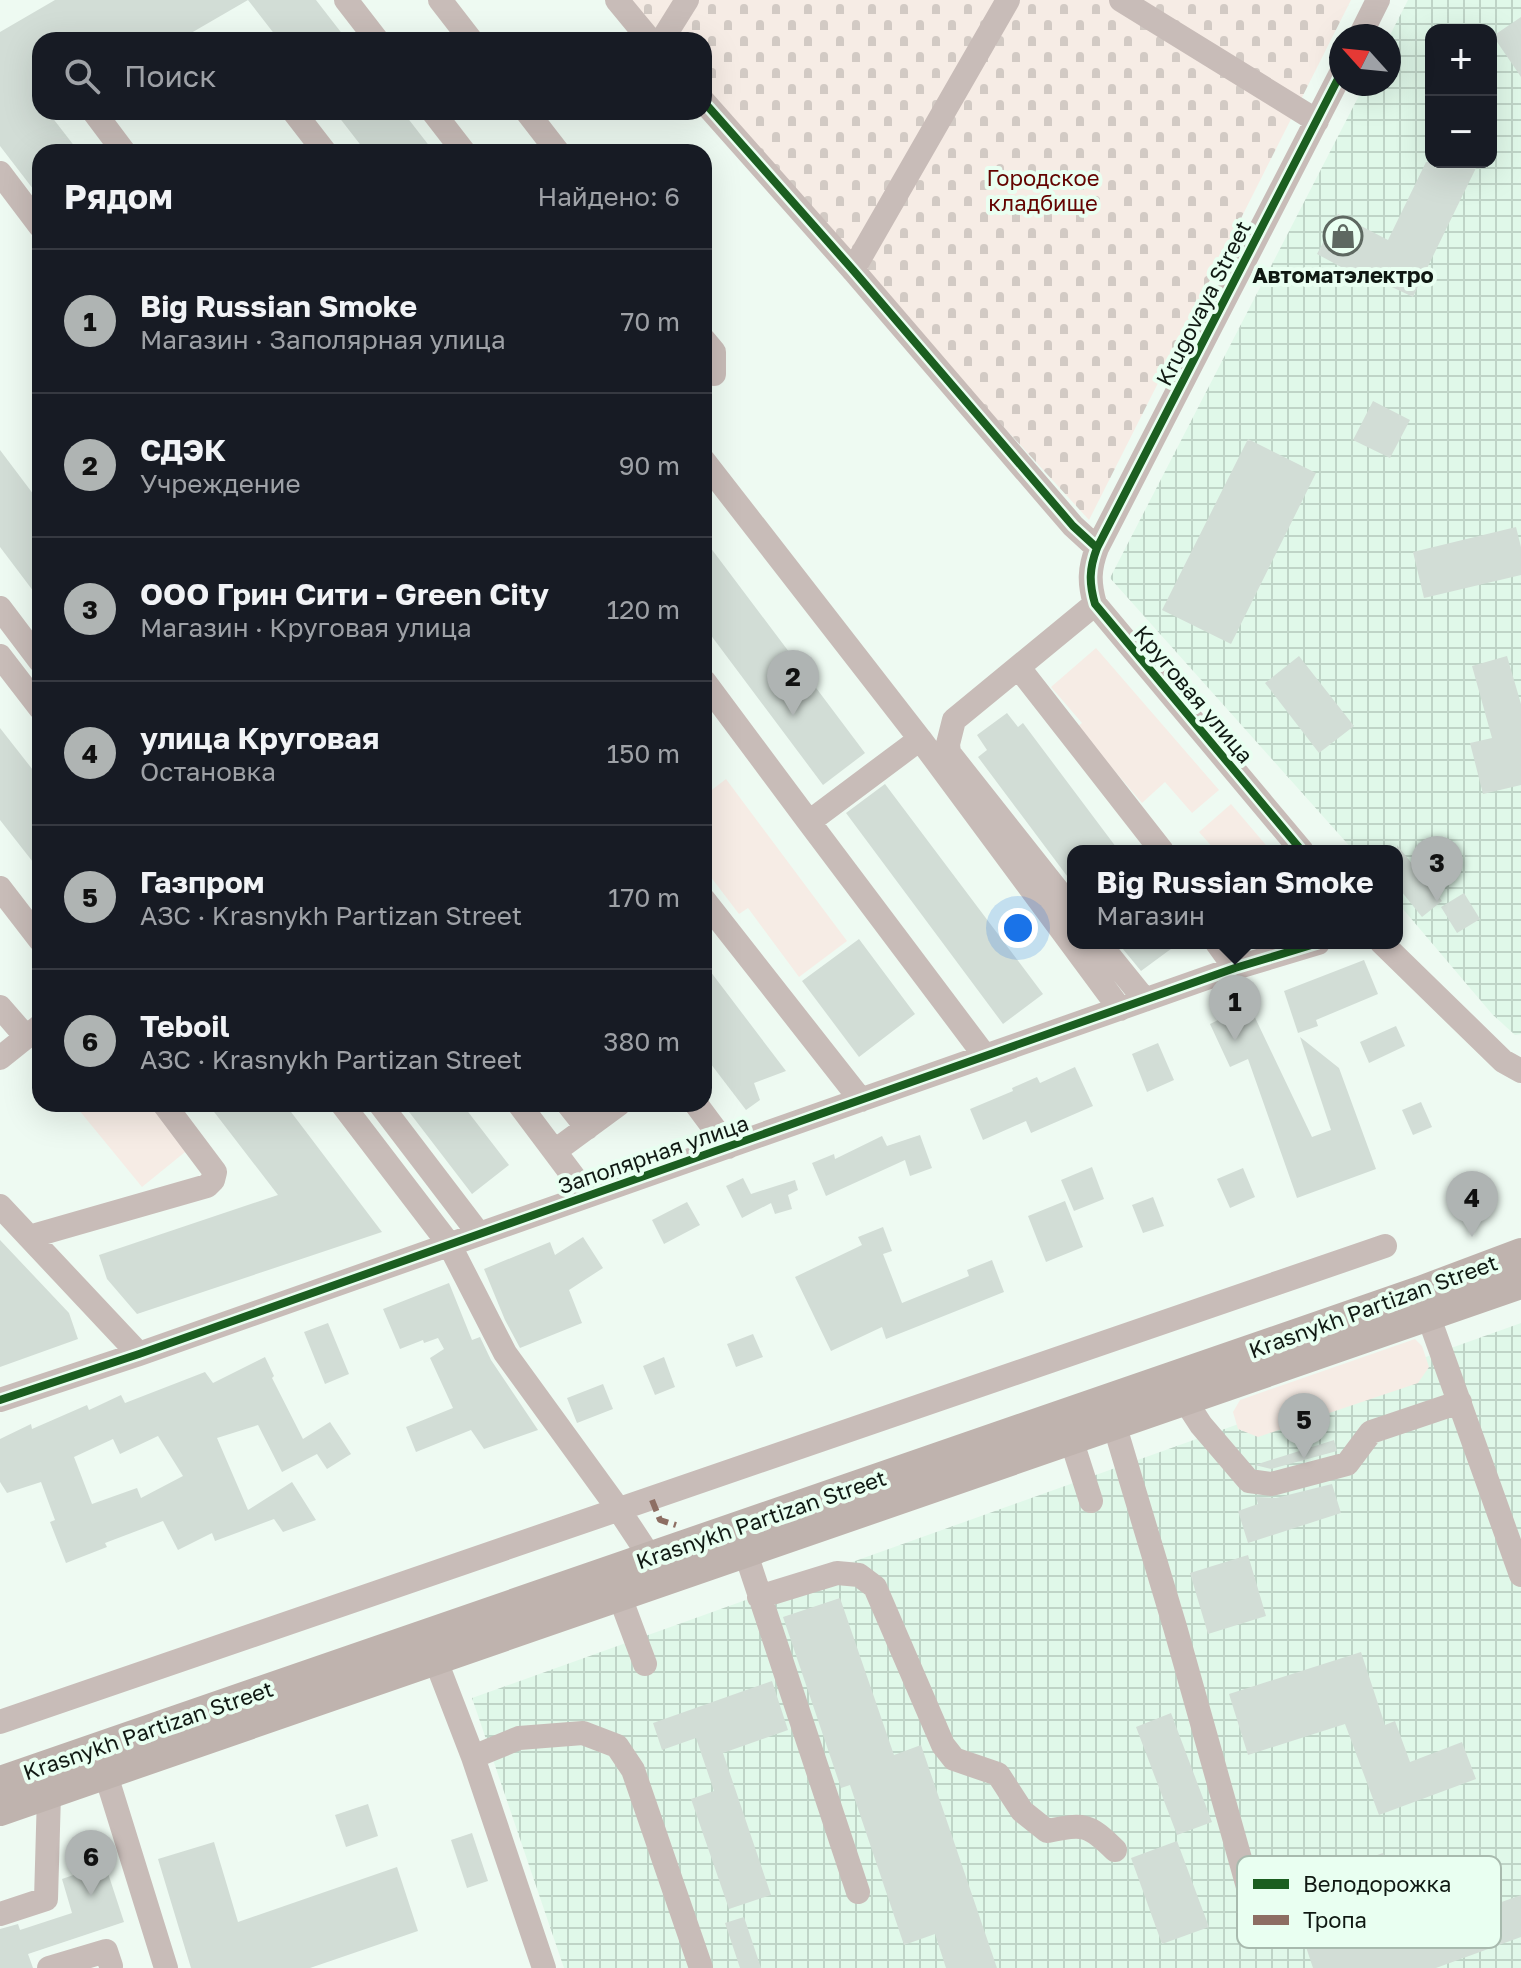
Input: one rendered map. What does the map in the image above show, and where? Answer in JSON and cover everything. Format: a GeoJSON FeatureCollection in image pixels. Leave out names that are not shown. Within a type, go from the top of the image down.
{"type":"FeatureCollection","features":[{"type":"Feature","properties":{"kind":"main road","name":"Krasnykh Partizan Street"},"geometry":{"type":"LineString","coordinates":[[0,1811],[1186,1402],[1425,1304],[1521,1253]]}},
{"type":"Feature","properties":{"kind":"main road","name":"Krasnykh Partizan Street"},"geometry":{"type":"LineString","coordinates":[[0,1781],[650,1557],[1425,1304],[1521,1284]]}},
{"type":"Feature","properties":{"kind":"street"},"geometry":{"type":"LineString","coordinates":[[346,0],[371,32]]}},
{"type":"Feature","properties":{"kind":"street"},"geometry":{"type":"LineString","coordinates":[[440,0],[465,32]]}},
{"type":"Feature","properties":{"kind":"street"},"geometry":{"type":"LineString","coordinates":[[617,0],[643,32]]}},
{"type":"Feature","properties":{"kind":"street"},"geometry":{"type":"LineString","coordinates":[[667,32],[687,0]]}},
{"type":"Feature","properties":{"kind":"street"},"geometry":{"type":"LineString","coordinates":[[853,270],[1008,0]]}},
{"type":"Feature","properties":{"kind":"street"},"geometry":{"type":"LineString","coordinates":[[1121,0],[1317,121]]}},
{"type":"Feature","properties":{"kind":"street"},"geometry":{"type":"LineString","coordinates":[[1366,24],[1378,0]]}},
{"type":"Feature","properties":{"kind":"street","name":"Krugovaya Street"},"geometry":{"type":"LineString","coordinates":[[1097,548],[1330,96]]}},
{"type":"Feature","properties":{"kind":"street"},"geometry":{"type":"LineString","coordinates":[[712,111],[1073,526],[1097,548],[1090,576],[1095,604],[954,720],[948,749],[1067,902]]}},
{"type":"Feature","properties":{"kind":"street"},"geometry":{"type":"LineString","coordinates":[[100,120],[118,144]]}},
{"type":"Feature","properties":{"kind":"street"},"geometry":{"type":"LineString","coordinates":[[300,120],[319,144]]}},
{"type":"Feature","properties":{"kind":"street"},"geometry":{"type":"LineString","coordinates":[[439,120],[458,144]]}},
{"type":"Feature","properties":{"kind":"street"},"geometry":{"type":"LineString","coordinates":[[533,120],[552,144]]}},
{"type":"Feature","properties":{"kind":"street"},"geometry":{"type":"LineString","coordinates":[[0,173],[32,215]]}},
{"type":"Feature","properties":{"kind":"street"},"geometry":{"type":"LineString","coordinates":[[712,350],[714,374]]}},
{"type":"Feature","properties":{"kind":"street"},"geometry":{"type":"LineString","coordinates":[[712,471],[920,739],[1067,937]]}},
{"type":"Feature","properties":{"kind":"street","name":"Круговая улица"},"geometry":{"type":"LineString","coordinates":[[1095,604],[1297,845]]}},
{"type":"Feature","properties":{"kind":"street"},"geometry":{"type":"LineString","coordinates":[[0,608],[32,650]]}},
{"type":"Feature","properties":{"kind":"street"},"geometry":{"type":"LineString","coordinates":[[0,656],[32,698]]}},
{"type":"Feature","properties":{"kind":"street"},"geometry":{"type":"LineString","coordinates":[[1019,668],[1157,845]]}},
{"type":"Feature","properties":{"kind":"street"},"geometry":{"type":"LineString","coordinates":[[712,692],[985,1056]]}},
{"type":"Feature","properties":{"kind":"street"},"geometry":{"type":"LineString","coordinates":[[809,822],[920,739]]}},
{"type":"Feature","properties":{"kind":"street"},"geometry":{"type":"LineString","coordinates":[[0,888],[32,930]]}},
{"type":"Feature","properties":{"kind":"street"},"geometry":{"type":"LineString","coordinates":[[712,910],[861,1100]]}},
{"type":"Feature","properties":{"kind":"street"},"geometry":{"type":"LineString","coordinates":[[1076,949],[1120,1009]]}},
{"type":"Feature","properties":{"kind":"street"},"geometry":{"type":"LineString","coordinates":[[1104,949],[1145,1000]]}},
{"type":"Feature","properties":{"kind":"street"},"geometry":{"type":"LineString","coordinates":[[1221,949],[1235,968]]}},
{"type":"Feature","properties":{"kind":"street","name":"Заполярная улица"},"geometry":{"type":"LineString","coordinates":[[0,1400],[139,1354],[1235,968],[1298,949]]}},
{"type":"Feature","properties":{"kind":"street"},"geometry":{"type":"LineString","coordinates":[[1388,949],[1503,1061],[1521,1071]]}},
{"type":"Feature","properties":{"kind":"street"},"geometry":{"type":"LineString","coordinates":[[0,1007],[32,1031]]}},
{"type":"Feature","properties":{"kind":"street"},"geometry":{"type":"LineString","coordinates":[[0,1058],[32,1033]]}},
{"type":"Feature","properties":{"kind":"street"},"geometry":{"type":"LineString","coordinates":[[29,1237],[207,1186],[215,1172],[170,1112]]}},
{"type":"Feature","properties":{"kind":"street"},"geometry":{"type":"LineString","coordinates":[[348,1112],[449,1244],[505,1353],[650,1557]]}},
{"type":"Feature","properties":{"kind":"street"},"geometry":{"type":"LineString","coordinates":[[386,1112],[479,1234]]}},
{"type":"Feature","properties":{"kind":"street"},"geometry":{"type":"LineString","coordinates":[[525,1112],[588,1196]]}},
{"type":"Feature","properties":{"kind":"street"},"geometry":{"type":"LineString","coordinates":[[574,1112],[587,1128]]}},
{"type":"Feature","properties":{"kind":"street"},"geometry":{"type":"LineString","coordinates":[[555,1151],[608,1112]]}},
{"type":"Feature","properties":{"kind":"street"},"geometry":{"type":"LineString","coordinates":[[702,1112],[728,1147]]}},
{"type":"Feature","properties":{"kind":"street"},"geometry":{"type":"LineString","coordinates":[[0,1206],[139,1354]]}},
{"type":"Feature","properties":{"kind":"street"},"geometry":{"type":"LineString","coordinates":[[0,1722],[1385,1246]]}},
{"type":"Feature","properties":{"kind":"street"},"geometry":{"type":"LineString","coordinates":[[1425,1304],[1521,1575]]}},
{"type":"Feature","properties":{"kind":"street"},"geometry":{"type":"LineString","coordinates":[[1186,1402],[1201,1425],[1249,1481],[1272,1484],[1347,1464],[1371,1432],[1460,1402]]}},
{"type":"Feature","properties":{"kind":"street"},"geometry":{"type":"LineString","coordinates":[[1115,1427],[1239,1856]]}},
{"type":"Feature","properties":{"kind":"street"},"geometry":{"type":"LineString","coordinates":[[1072,1442],[1091,1501]]}},
{"type":"Feature","properties":{"kind":"street"},"geometry":{"type":"LineString","coordinates":[[746,1554],[858,1892]]}},
{"type":"Feature","properties":{"kind":"street"},"geometry":{"type":"LineString","coordinates":[[759,1597],[837,1573],[859,1575],[875,1587],[943,1745],[954,1759],[998,1774],[1022,1811],[1047,1831],[1071,1826],[1094,1829],[1115,1850]]}},
{"type":"Feature","properties":{"kind":"street"},"geometry":{"type":"LineString","coordinates":[[620,1597],[645,1664]]}},
{"type":"Feature","properties":{"kind":"street"},"geometry":{"type":"LineString","coordinates":[[436,1661],[473,1757],[544,1968]]}},
{"type":"Feature","properties":{"kind":"street"},"geometry":{"type":"LineString","coordinates":[[473,1757],[519,1738],[583,1733],[617,1746],[633,1770],[701,1968]]}},
{"type":"Feature","properties":{"kind":"street"},"geometry":{"type":"LineString","coordinates":[[106,1775],[166,1968]]}},
{"type":"Feature","properties":{"kind":"street"},"geometry":{"type":"LineString","coordinates":[[0,1914],[46,1899],[49,1794]]}},
{"type":"Feature","properties":{"kind":"street"},"geometry":{"type":"LineString","coordinates":[[49,1968],[106,1951],[111,1966]]}},
{"type":"Feature","properties":{"kind":"shaded area"},"geometry":{"type":"Polygon","coordinates":[[[1408,0],[1521,0],[1521,1034],[1515,1035],[1492,1014],[1403,909],[1403,845],[1349,845],[1110,578],[1359,96],[1401,96],[1401,24],[1396,24],[1408,0]]]}},
{"type":"Feature","properties":{"kind":"shaded area"},"geometry":{"type":"Polygon","coordinates":[[[1521,1323],[1521,1968],[564,1968],[472,1698],[1521,1323]]]}},
{"type":"Feature","properties":{"kind":"green space","name":"Городское кладбище"},"geometry":{"type":"Polygon","coordinates":[[[612,0],[1351,0],[1339,24],[1329,24],[1329,44],[1089,520],[712,109],[712,32],[642,32],[612,0]]]}},
{"type":"Feature","properties":{"kind":"green space"},"geometry":{"type":"Polygon","coordinates":[[[1096,648],[1219,790],[1192,813],[1165,782],[1142,803],[1077,727],[1082,723],[1051,687],[1096,648]]]}},
{"type":"Feature","properties":{"kind":"green space"},"geometry":{"type":"Polygon","coordinates":[[[726,779],[847,941],[799,977],[748,908],[739,914],[712,879],[712,790],[726,779]]]}},
{"type":"Feature","properties":{"kind":"green space"},"geometry":{"type":"Polygon","coordinates":[[[1231,804],[1266,845],[1211,845],[1199,832],[1231,804]]]}},
{"type":"Feature","properties":{"kind":"green space"},"geometry":{"type":"Polygon","coordinates":[[[81,1112],[161,1112],[190,1148],[142,1187],[81,1112]]]}},
{"type":"Feature","properties":{"kind":"green space"},"geometry":{"type":"Polygon","coordinates":[[[1415,1339],[1422,1346],[1429,1367],[1418,1383],[1258,1437],[1238,1429],[1233,1412],[1240,1400],[1415,1339]]]}},
{"type":"Feature","properties":{"kind":"building"},"geometry":{"type":"Polygon","coordinates":[[[55,0],[248,0],[193,32],[32,32],[32,120],[54,120],[73,144],[32,144],[32,188],[0,146],[0,32],[55,0]]]}},
{"type":"Feature","properties":{"kind":"building"},"geometry":{"type":"Polygon","coordinates":[[[248,0],[316,0],[341,32],[273,32],[248,0]]]}},
{"type":"Feature","properties":{"kind":"building"},"geometry":{"type":"Polygon","coordinates":[[[1521,17],[1521,77],[1497,42],[1497,33],[1521,17]]]}},
{"type":"Feature","properties":{"kind":"building"},"geometry":{"type":"Polygon","coordinates":[[[341,120],[409,120],[428,144],[360,144],[341,120]]]}},
{"type":"Feature","properties":{"kind":"building"},"geometry":{"type":"Polygon","coordinates":[[[1425,164],[1425,168],[1476,168],[1413,297],[1356,270],[1354,274],[1317,254],[1338,214],[1388,240],[1425,164]]]}},
{"type":"Feature","properties":{"kind":"building"},"geometry":{"type":"Polygon","coordinates":[[[1373,401],[1410,420],[1390,458],[1353,440],[1373,401]]]}},
{"type":"Feature","properties":{"kind":"building"},"geometry":{"type":"Polygon","coordinates":[[[1248,439],[1316,473],[1231,644],[1162,610],[1248,439]]]}},
{"type":"Feature","properties":{"kind":"building"},"geometry":{"type":"Polygon","coordinates":[[[0,450],[32,492],[32,589],[0,547],[0,450]]]}},
{"type":"Feature","properties":{"kind":"building"},"geometry":{"type":"Polygon","coordinates":[[[1516,527],[1521,547],[1521,575],[1424,598],[1413,552],[1516,527]]]}},
{"type":"Feature","properties":{"kind":"building"},"geometry":{"type":"Polygon","coordinates":[[[712,550],[865,753],[823,785],[712,637],[712,550]]]}},
{"type":"Feature","properties":{"kind":"building"},"geometry":{"type":"Polygon","coordinates":[[[1299,656],[1354,726],[1319,753],[1265,683],[1299,656]]]}},
{"type":"Feature","properties":{"kind":"building"},"geometry":{"type":"Polygon","coordinates":[[[1507,656],[1521,704],[1521,785],[1483,794],[1470,743],[1492,738],[1472,666],[1507,656]]]}},
{"type":"Feature","properties":{"kind":"building"},"geometry":{"type":"Polygon","coordinates":[[[1007,713],[1018,727],[1023,723],[1114,845],[1067,845],[1067,876],[978,757],[987,750],[977,735],[1007,713]]]}},
{"type":"Feature","properties":{"kind":"building"},"geometry":{"type":"Polygon","coordinates":[[[0,728],[32,769],[32,861],[0,820],[0,728]]]}},
{"type":"Feature","properties":{"kind":"building"},"geometry":{"type":"Polygon","coordinates":[[[885,784],[1043,994],[1003,1024],[846,813],[885,784]]]}},
{"type":"Feature","properties":{"kind":"building"},"geometry":{"type":"Polygon","coordinates":[[[1403,852],[1442,901],[1422,917],[1403,893],[1403,852]]]}},
{"type":"Feature","properties":{"kind":"building"},"geometry":{"type":"Polygon","coordinates":[[[1464,893],[1480,919],[1457,933],[1441,907],[1464,893]]]}},
{"type":"Feature","properties":{"kind":"building"},"geometry":{"type":"Polygon","coordinates":[[[859,939],[915,1014],[859,1057],[802,981],[859,939]]]}},
{"type":"Feature","properties":{"kind":"building"},"geometry":{"type":"Polygon","coordinates":[[[1123,949],[1171,949],[1141,971],[1123,949]]]}},
{"type":"Feature","properties":{"kind":"building"},"geometry":{"type":"Polygon","coordinates":[[[1364,960],[1378,994],[1316,1020],[1318,1026],[1298,1033],[1284,991],[1364,960]]]}},
{"type":"Feature","properties":{"kind":"building"},"geometry":{"type":"Polygon","coordinates":[[[712,974],[786,1071],[754,1083],[760,1100],[746,1110],[712,1065],[712,974]]]}},
{"type":"Feature","properties":{"kind":"building"},"geometry":{"type":"Polygon","coordinates":[[[1249,1005],[1312,1137],[1331,1130],[1300,1037],[1339,1068],[1376,1169],[1297,1198],[1248,1059],[1230,1067],[1210,1024],[1249,1005]]]}},
{"type":"Feature","properties":{"kind":"building"},"geometry":{"type":"Polygon","coordinates":[[[1396,1026],[1405,1046],[1369,1063],[1360,1042],[1396,1026]]]}},
{"type":"Feature","properties":{"kind":"building"},"geometry":{"type":"Polygon","coordinates":[[[1158,1043],[1174,1080],[1147,1092],[1132,1054],[1158,1043]]]}},
{"type":"Feature","properties":{"kind":"building"},"geometry":{"type":"Polygon","coordinates":[[[1075,1067],[1093,1106],[1031,1133],[1026,1121],[983,1140],[970,1109],[1037,1077],[1040,1083],[1075,1067]]]}},
{"type":"Feature","properties":{"kind":"building"},"geometry":{"type":"Polygon","coordinates":[[[1421,1102],[1432,1127],[1413,1135],[1402,1110],[1421,1102]]]}},
{"type":"Feature","properties":{"kind":"building"},"geometry":{"type":"Polygon","coordinates":[[[214,1112],[291,1112],[382,1232],[137,1314],[107,1279],[99,1255],[278,1195],[214,1112]]]}},
{"type":"Feature","properties":{"kind":"building"},"geometry":{"type":"Polygon","coordinates":[[[409,1112],[468,1112],[509,1165],[472,1194],[409,1112]]]}},
{"type":"Feature","properties":{"kind":"building"},"geometry":{"type":"Polygon","coordinates":[[[920,1135],[932,1168],[910,1176],[905,1160],[826,1196],[812,1163],[834,1154],[835,1159],[882,1136],[887,1146],[920,1135]]]}},
{"type":"Feature","properties":{"kind":"building"},"geometry":{"type":"Polygon","coordinates":[[[1092,1167],[1104,1199],[1074,1211],[1061,1180],[1092,1167]]]}},
{"type":"Feature","properties":{"kind":"building"},"geometry":{"type":"Polygon","coordinates":[[[1243,1168],[1255,1197],[1230,1208],[1217,1179],[1243,1168]]]}},
{"type":"Feature","properties":{"kind":"building"},"geometry":{"type":"Polygon","coordinates":[[[743,1178],[751,1194],[795,1180],[798,1190],[788,1195],[792,1209],[775,1214],[771,1203],[742,1218],[726,1186],[743,1178]]]}},
{"type":"Feature","properties":{"kind":"building"},"geometry":{"type":"Polygon","coordinates":[[[1153,1197],[1164,1226],[1143,1233],[1132,1205],[1153,1197]]]}},
{"type":"Feature","properties":{"kind":"building"},"geometry":{"type":"Polygon","coordinates":[[[1065,1201],[1083,1247],[1046,1262],[1028,1216],[1065,1201]]]}},
{"type":"Feature","properties":{"kind":"building"},"geometry":{"type":"Polygon","coordinates":[[[687,1202],[700,1225],[664,1244],[652,1220],[687,1202]]]}},
{"type":"Feature","properties":{"kind":"building"},"geometry":{"type":"Polygon","coordinates":[[[883,1227],[892,1251],[883,1254],[902,1303],[969,1276],[967,1270],[992,1260],[1004,1292],[886,1339],[882,1327],[831,1351],[795,1277],[862,1245],[858,1237],[883,1227]]]}},
{"type":"Feature","properties":{"kind":"building"},"geometry":{"type":"Polygon","coordinates":[[[583,1237],[603,1268],[569,1290],[582,1323],[520,1348],[484,1269],[550,1242],[555,1255],[583,1237]]]}},
{"type":"Feature","properties":{"kind":"building"},"geometry":{"type":"Polygon","coordinates":[[[0,1240],[69,1313],[78,1339],[0,1367],[0,1240]]]}},
{"type":"Feature","properties":{"kind":"building"},"geometry":{"type":"Polygon","coordinates":[[[449,1283],[472,1340],[480,1337],[491,1360],[538,1430],[484,1449],[471,1430],[416,1452],[406,1427],[453,1408],[430,1358],[444,1349],[438,1338],[400,1349],[383,1309],[449,1283]]]}},
{"type":"Feature","properties":{"kind":"building"},"geometry":{"type":"Polygon","coordinates":[[[328,1323],[349,1374],[325,1384],[304,1332],[328,1323]]]}},
{"type":"Feature","properties":{"kind":"building"},"geometry":{"type":"Polygon","coordinates":[[[753,1334],[763,1357],[736,1367],[727,1344],[753,1334]]]}},
{"type":"Feature","properties":{"kind":"building"},"geometry":{"type":"Polygon","coordinates":[[[265,1357],[274,1376],[272,1378],[303,1439],[330,1422],[351,1454],[327,1469],[317,1454],[282,1472],[258,1425],[217,1438],[248,1510],[292,1482],[316,1520],[283,1532],[274,1519],[215,1541],[212,1533],[178,1550],[163,1521],[105,1543],[107,1547],[66,1563],[50,1522],[55,1520],[41,1482],[7,1493],[0,1482],[0,1439],[31,1424],[32,1429],[87,1405],[89,1410],[121,1395],[125,1403],[205,1372],[213,1383],[265,1357]],[[158,1436],[120,1454],[113,1439],[74,1457],[92,1504],[137,1488],[141,1498],[183,1476],[158,1436]]]}},
{"type":"Feature","properties":{"kind":"building"},"geometry":{"type":"Polygon","coordinates":[[[664,1357],[675,1387],[655,1395],[643,1366],[664,1357]]]}},
{"type":"Feature","properties":{"kind":"building"},"geometry":{"type":"Polygon","coordinates":[[[603,1384],[613,1409],[577,1423],[567,1398],[603,1384]]]}},
{"type":"Feature","properties":{"kind":"building"},"geometry":{"type":"Polygon","coordinates":[[[1334,1440],[1337,1451],[1271,1469],[1255,1465],[1334,1440]]]}},
{"type":"Feature","properties":{"kind":"building"},"geometry":{"type":"Polygon","coordinates":[[[1332,1484],[1341,1513],[1248,1543],[1238,1511],[1258,1504],[1256,1497],[1276,1498],[1332,1484]]]}},
{"type":"Feature","properties":{"kind":"building"},"geometry":{"type":"Polygon","coordinates":[[[1248,1555],[1266,1616],[1208,1634],[1190,1573],[1248,1555]]]}},
{"type":"Feature","properties":{"kind":"building"},"geometry":{"type":"Polygon","coordinates":[[[840,1598],[894,1755],[921,1745],[997,1968],[946,1968],[935,1934],[904,1945],[850,1785],[841,1788],[783,1617],[840,1598]]]}},
{"type":"Feature","properties":{"kind":"building"},"geometry":{"type":"Polygon","coordinates":[[[1361,1652],[1385,1725],[1395,1721],[1410,1762],[1462,1742],[1476,1779],[1379,1815],[1345,1724],[1248,1755],[1229,1694],[1361,1652]]]}},
{"type":"Feature","properties":{"kind":"building"},"geometry":{"type":"Polygon","coordinates":[[[772,1681],[788,1730],[723,1753],[771,1895],[729,1909],[691,1799],[714,1791],[696,1738],[662,1750],[653,1723],[772,1681]]]}},
{"type":"Feature","properties":{"kind":"building"},"geometry":{"type":"Polygon","coordinates":[[[1171,1713],[1212,1822],[1177,1835],[1136,1727],[1171,1713]]]}},
{"type":"Feature","properties":{"kind":"building"},"geometry":{"type":"Polygon","coordinates":[[[368,1804],[378,1836],[346,1847],[335,1815],[368,1804]]]}},
{"type":"Feature","properties":{"kind":"building"},"geometry":{"type":"Polygon","coordinates":[[[472,1833],[488,1881],[467,1888],[451,1840],[472,1833]]]}},
{"type":"Feature","properties":{"kind":"building"},"geometry":{"type":"Polygon","coordinates":[[[1177,1841],[1209,1927],[1162,1944],[1131,1858],[1177,1841]]]}},
{"type":"Feature","properties":{"kind":"building"},"geometry":{"type":"Polygon","coordinates":[[[214,1842],[238,1922],[397,1867],[418,1931],[310,1968],[191,1968],[158,1859],[214,1842]]]}},
{"type":"Feature","properties":{"kind":"building"},"geometry":{"type":"Polygon","coordinates":[[[105,1864],[124,1922],[28,1954],[33,1968],[0,1968],[0,1929],[18,1924],[20,1930],[72,1913],[62,1879],[105,1864]]]}},
{"type":"Feature","properties":{"kind":"building"},"geometry":{"type":"Polygon","coordinates":[[[1521,1895],[1521,1937],[1501,1944],[1501,1902],[1521,1895]]]}},
{"type":"Feature","properties":{"kind":"building"},"geometry":{"type":"Polygon","coordinates":[[[744,1917],[761,1968],[740,1968],[725,1923],[744,1917]]]}},
{"type":"Feature","properties":{"kind":"building"},"geometry":{"type":"Polygon","coordinates":[[[1306,1948],[1491,1948],[1436,1968],[1313,1968],[1306,1948]]]}},
{"type":"Feature","properties":{"kind":"marked path"},"geometry":{"type":"LineString","coordinates":[[652,1500],[660,1520],[676,1525]]}},
{"type":"Feature","properties":{"kind":"cycle path"},"geometry":{"type":"LineString","coordinates":[[1297,845],[1095,604],[1091,576],[1097,548],[1329,96]]}},
{"type":"Feature","properties":{"kind":"cycle path"},"geometry":{"type":"LineString","coordinates":[[712,111],[1073,526],[1097,548]]}},
{"type":"Feature","properties":{"kind":"cycle path"},"geometry":{"type":"LineString","coordinates":[[0,1400],[139,1354],[1235,968],[1298,949]]}},
{"type":"Feature","properties":{"kind":"place","name":"Автоматэлектро"},"geometry":{"type":"Point","coordinates":[1343,236]}},
{"type":"Feature","properties":{"kind":"place","name":"СДЭК"},"geometry":{"type":"Point","coordinates":[793,716]}},
{"type":"Feature","properties":{"kind":"place","name":"ООО Грин Сити - Green City"},"geometry":{"type":"Point","coordinates":[1437,902]}},
{"type":"Feature","properties":{"kind":"place","name":"Big Russian Smoke"},"geometry":{"type":"Point","coordinates":[1235,1041]}},
{"type":"Feature","properties":{"kind":"place","name":"улица Круговая"},"geometry":{"type":"Point","coordinates":[1472,1237]}},
{"type":"Feature","properties":{"kind":"place","name":"Газпром"},"geometry":{"type":"Point","coordinates":[1304,1459]}},
{"type":"Feature","properties":{"kind":"place","name":"Teboil"},"geometry":{"type":"Point","coordinates":[91,1896]}}]}
